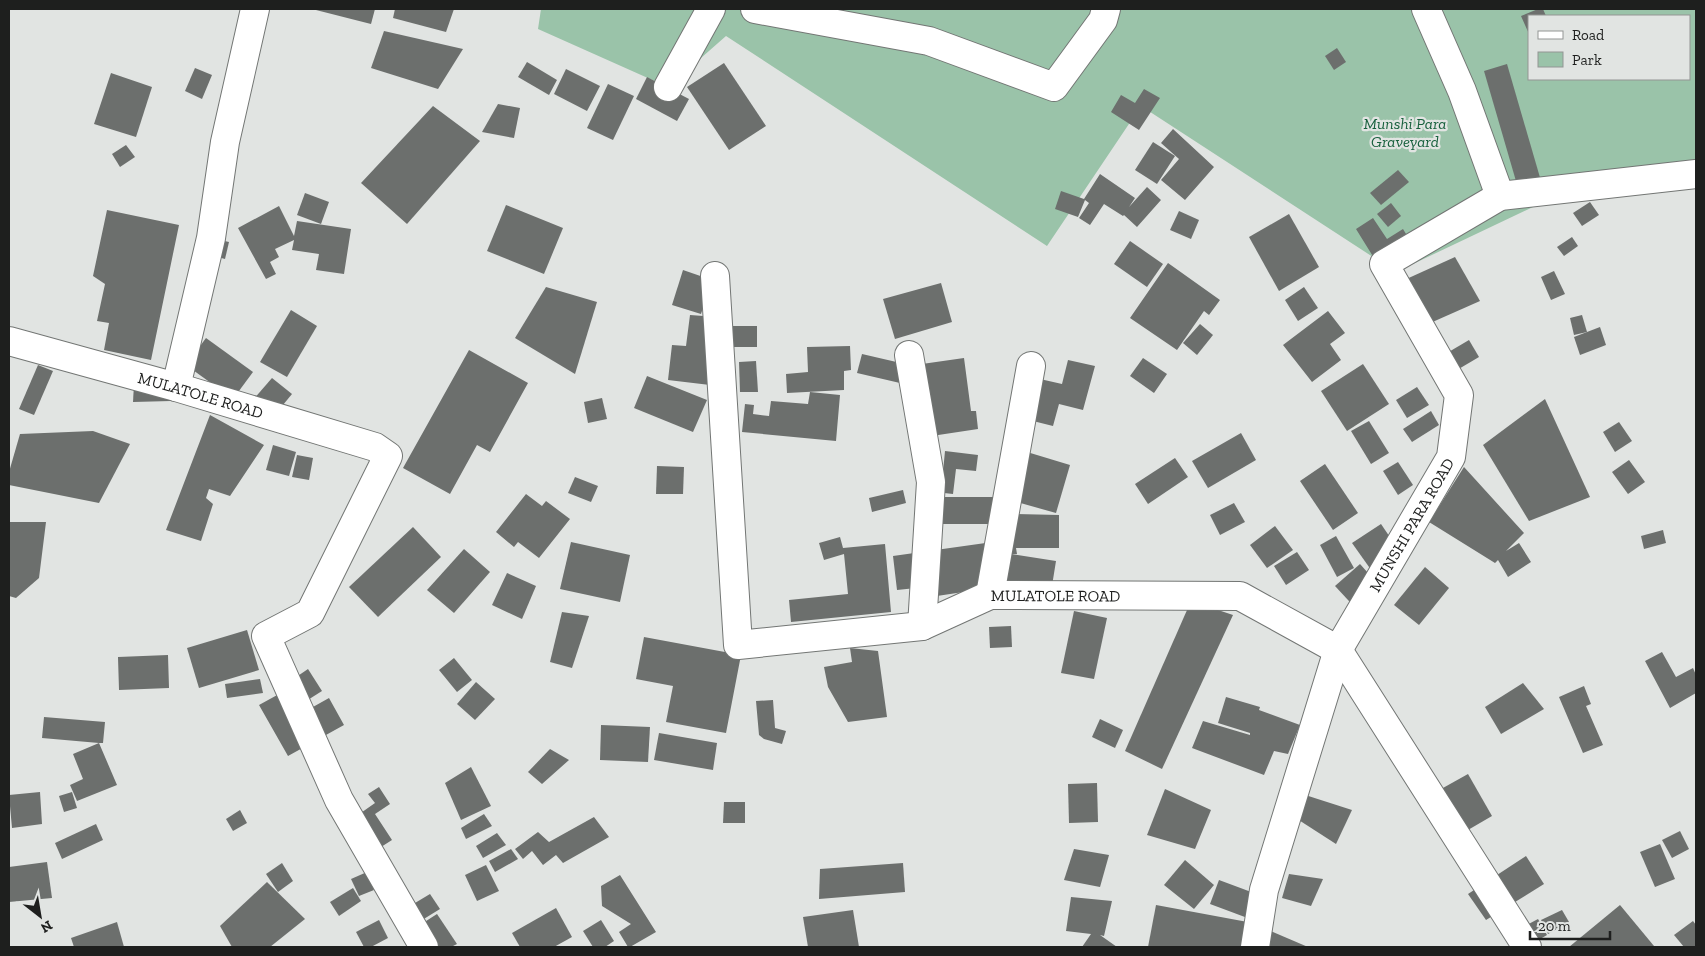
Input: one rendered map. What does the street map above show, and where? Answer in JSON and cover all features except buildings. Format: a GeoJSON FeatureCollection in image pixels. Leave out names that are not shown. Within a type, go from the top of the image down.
{"type":"FeatureCollection","features":[{"type":"Feature","properties":{"kind":"street"},"geometry":{"type":"LineString","coordinates":[[176,387],[211,238],[225,142],[255,9]]}},
{"type":"Feature","properties":{"kind":"street"},"geometry":{"type":"LineString","coordinates":[[668,87],[712,9]]}},
{"type":"Feature","properties":{"kind":"street"},"geometry":{"type":"LineString","coordinates":[[756,9],[929,41],[1054,87],[1100,12]]}},
{"type":"Feature","properties":{"kind":"street"},"geometry":{"type":"LineString","coordinates":[[1426,9],[1462,91],[1500,196]]}},
{"type":"Feature","properties":{"kind":"street","name":"MUNSHI PARA ROAD"},"geometry":{"type":"LineString","coordinates":[[1338,650],[1450,457],[1458,395],[1384,264],[1500,196],[1696,174]]}},
{"type":"Feature","properties":{"kind":"street","name":"MULATOLE ROAD"},"geometry":{"type":"LineString","coordinates":[[715,276],[738,645],[922,626],[990,595],[1240,596],[1338,650]]}},
{"type":"Feature","properties":{"kind":"street","name":"MULATOLE ROAD"},"geometry":{"type":"LineString","coordinates":[[9,341],[176,387],[375,447],[388,456],[310,613],[266,636],[338,800],[424,947]]}},
{"type":"Feature","properties":{"kind":"street"},"geometry":{"type":"LineString","coordinates":[[909,355],[931,482],[922,626]]}},
{"type":"Feature","properties":{"kind":"street"},"geometry":{"type":"LineString","coordinates":[[990,595],[1031,366]]}},
{"type":"Feature","properties":{"kind":"street"},"geometry":{"type":"LineString","coordinates":[[1255,947],[1264,890],[1338,650]]}},
{"type":"Feature","properties":{"kind":"street"},"geometry":{"type":"LineString","coordinates":[[1338,650],[1527,947]]}},
{"type":"Feature","properties":{"kind":"green space","name":"Munshi Para Graveyard"},"geometry":{"type":"Polygon","coordinates":[[[541,9],[1696,9],[1696,166],[1590,180],[1396,272],[1141,106],[1047,246],[726,36],[668,87],[538,29],[541,9]]]}}]}
